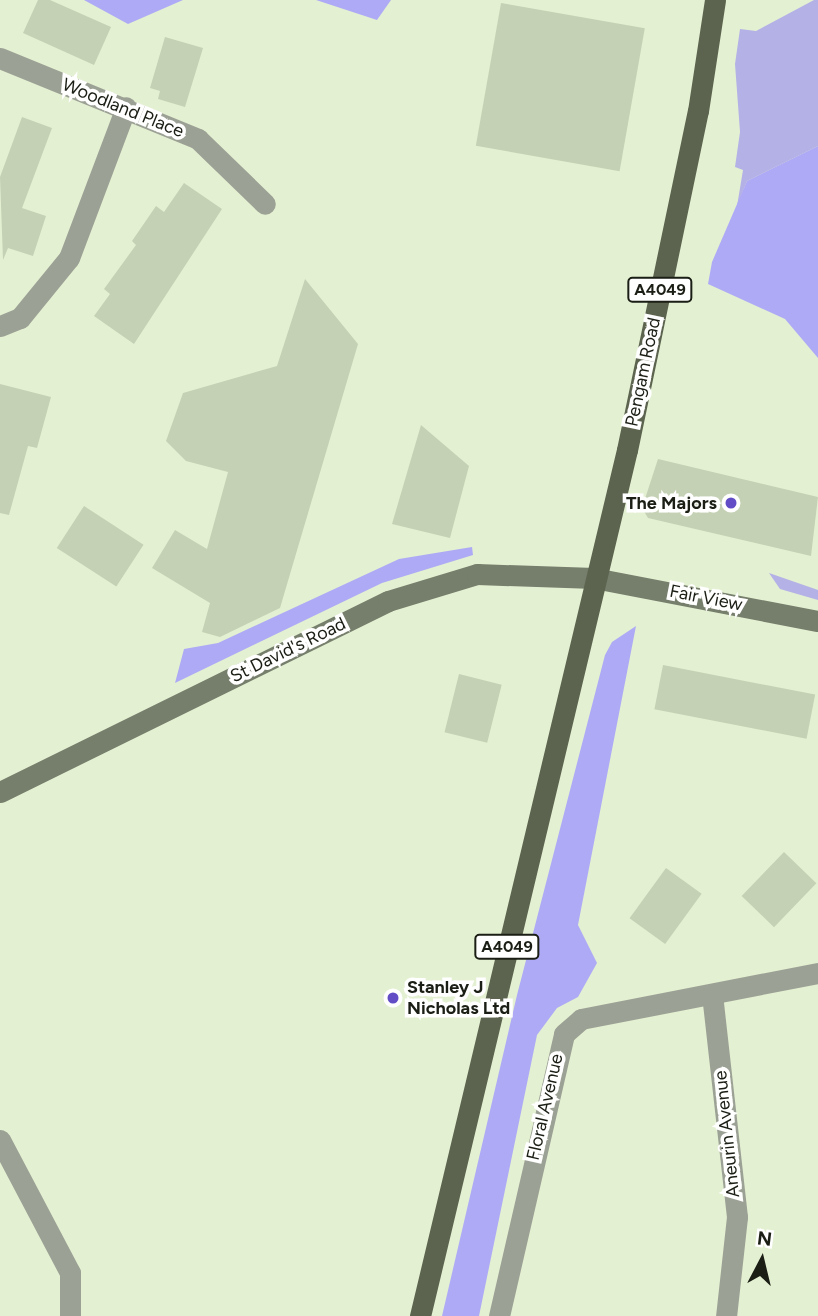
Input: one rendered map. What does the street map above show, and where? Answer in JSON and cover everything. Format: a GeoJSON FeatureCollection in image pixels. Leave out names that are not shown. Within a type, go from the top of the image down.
{"type":"FeatureCollection","features":[{"type":"Feature","properties":{"kind":"main road","name":"Pengam Road"},"geometry":{"type":"LineString","coordinates":[[594,578],[633,422],[698,110],[715,0]]}},
{"type":"Feature","properties":{"kind":"main road","name":"St David's Road"},"geometry":{"type":"LineString","coordinates":[[0,792],[388,601],[477,574],[594,578]]}},
{"type":"Feature","properties":{"kind":"main road","name":"Fair View"},"geometry":{"type":"LineString","coordinates":[[594,578],[818,621]]}},
{"type":"Feature","properties":{"kind":"main road","name":"A4049"},"geometry":{"type":"LineString","coordinates":[[420,1316],[594,578]]}},
{"type":"Feature","properties":{"kind":"street","name":"Woodland Place"},"geometry":{"type":"LineString","coordinates":[[0,58],[126,107],[198,139],[265,204]]}},
{"type":"Feature","properties":{"kind":"street"},"geometry":{"type":"LineString","coordinates":[[0,326],[20,318],[69,258],[126,107]]}},
{"type":"Feature","properties":{"kind":"street","name":"Floral Avenue"},"geometry":{"type":"LineString","coordinates":[[499,1316],[564,1034],[581,1019],[818,973]]}},
{"type":"Feature","properties":{"kind":"street","name":"Aneurin Avenue"},"geometry":{"type":"LineString","coordinates":[[712,994],[737,1217],[726,1316]]}},
{"type":"Feature","properties":{"kind":"street"},"geometry":{"type":"LineString","coordinates":[[0,1140],[70,1273],[70,1316]]}},
{"type":"Feature","properties":{"kind":"shaded area"},"geometry":{"type":"Polygon","coordinates":[[[84,0],[183,0],[128,24],[84,0]]]}},
{"type":"Feature","properties":{"kind":"shaded area"},"geometry":{"type":"Polygon","coordinates":[[[316,0],[391,0],[377,20],[316,0]]]}},
{"type":"Feature","properties":{"kind":"shaded area"},"geometry":{"type":"Polygon","coordinates":[[[818,0],[818,146],[747,181],[737,206],[743,170],[735,167],[740,132],[735,64],[740,29],[756,31],[818,0]]]}},
{"type":"Feature","properties":{"kind":"shaded area"},"geometry":{"type":"Polygon","coordinates":[[[818,146],[818,358],[785,319],[708,284],[712,262],[747,181],[818,146]]]}},
{"type":"Feature","properties":{"kind":"shaded area"},"geometry":{"type":"Polygon","coordinates":[[[472,547],[473,555],[382,583],[175,683],[184,649],[218,643],[399,559],[472,547]]]}},
{"type":"Feature","properties":{"kind":"shaded area"},"geometry":{"type":"Polygon","coordinates":[[[769,573],[818,590],[818,600],[780,589],[769,573]]]}},
{"type":"Feature","properties":{"kind":"shaded area"},"geometry":{"type":"Polygon","coordinates":[[[636,626],[578,925],[597,963],[578,997],[557,1008],[537,1035],[479,1316],[442,1316],[517,995],[605,655],[612,642],[636,626]]]}},
{"type":"Feature","properties":{"kind":"building"},"geometry":{"type":"Polygon","coordinates":[[[38,0],[50,0],[111,27],[94,65],[23,33],[38,0]]]}},
{"type":"Feature","properties":{"kind":"building"},"geometry":{"type":"Polygon","coordinates":[[[501,3],[645,28],[620,171],[476,146],[501,3]]]}},
{"type":"Feature","properties":{"kind":"building"},"geometry":{"type":"Polygon","coordinates":[[[165,37],[203,48],[185,107],[158,99],[160,91],[150,88],[165,37]]]}},
{"type":"Feature","properties":{"kind":"building"},"geometry":{"type":"Polygon","coordinates":[[[22,117],[52,128],[22,208],[46,216],[33,256],[8,248],[3,260],[0,177],[22,117]]]}},
{"type":"Feature","properties":{"kind":"building"},"geometry":{"type":"Polygon","coordinates":[[[184,183],[222,209],[134,344],[94,316],[110,294],[104,289],[136,245],[132,241],[156,206],[164,212],[184,183]]]}},
{"type":"Feature","properties":{"kind":"building"},"geometry":{"type":"Polygon","coordinates":[[[305,279],[358,344],[280,608],[220,637],[202,632],[210,603],[152,568],[175,530],[207,549],[228,472],[186,461],[166,441],[183,393],[277,366],[305,279]]]}},
{"type":"Feature","properties":{"kind":"building"},"geometry":{"type":"Polygon","coordinates":[[[0,384],[51,397],[37,448],[28,446],[9,515],[0,513],[0,384]]]}},
{"type":"Feature","properties":{"kind":"building"},"geometry":{"type":"Polygon","coordinates":[[[421,425],[469,466],[450,538],[392,524],[421,425]]]}},
{"type":"Feature","properties":{"kind":"building","name":"The Majors"},"geometry":{"type":"Polygon","coordinates":[[[658,459],[818,497],[811,556],[648,518],[642,508],[658,459]]]}},
{"type":"Feature","properties":{"kind":"building"},"geometry":{"type":"Polygon","coordinates":[[[84,506],[144,545],[116,587],[57,548],[84,506]]]}},
{"type":"Feature","properties":{"kind":"building"},"geometry":{"type":"Polygon","coordinates":[[[663,665],[815,695],[807,739],[654,709],[663,665]]]}},
{"type":"Feature","properties":{"kind":"building"},"geometry":{"type":"Polygon","coordinates":[[[459,674],[502,685],[487,743],[444,732],[459,674]]]}},
{"type":"Feature","properties":{"kind":"building"},"geometry":{"type":"Polygon","coordinates":[[[784,852],[816,883],[774,927],[742,896],[784,852]]]}},
{"type":"Feature","properties":{"kind":"building"},"geometry":{"type":"Polygon","coordinates":[[[666,868],[702,894],[665,944],[630,918],[666,868]]]}},
{"type":"Feature","properties":{"kind":"place","name":"The Majors"},"geometry":{"type":"Point","coordinates":[731,503]}},
{"type":"Feature","properties":{"kind":"place","name":"Stanley J Nicholas Ltd"},"geometry":{"type":"Point","coordinates":[393,998]}}]}
